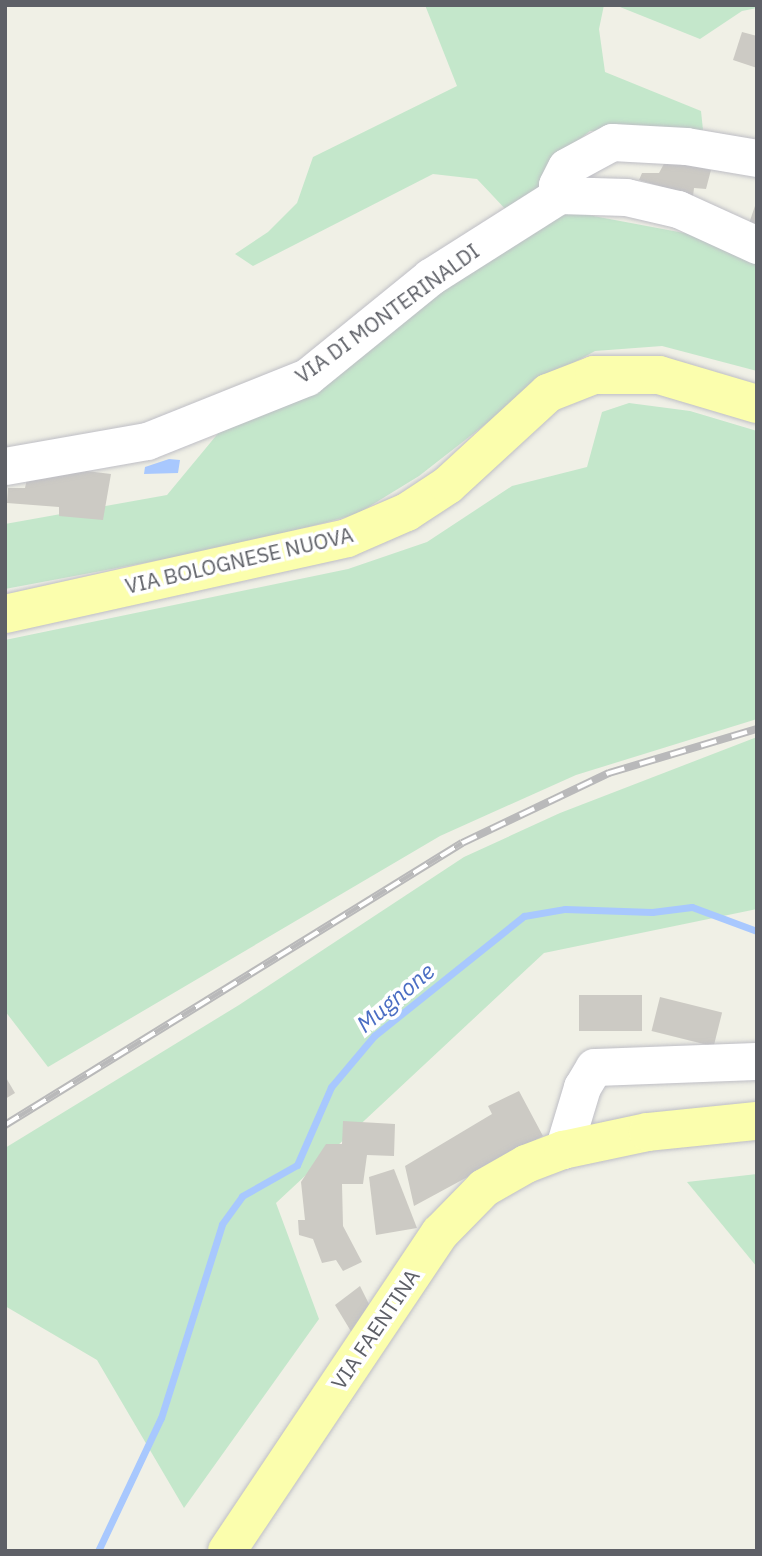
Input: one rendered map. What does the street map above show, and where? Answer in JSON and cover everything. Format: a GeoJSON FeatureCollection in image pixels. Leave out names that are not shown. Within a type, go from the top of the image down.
{"type":"FeatureCollection","features":[{"type":"Feature","properties":{"kind":"main road","name":"VIA BOLOGNESE NUOVA"},"geometry":{"type":"LineString","coordinates":[[5,614],[347,538],[407,512],[448,485],[548,393],[594,375],[659,375],[757,404]]}},
{"type":"Feature","properties":{"kind":"main road","name":"VIA FAENTINA"},"geometry":{"type":"LineString","coordinates":[[227,1551],[446,1225],[484,1188],[526,1164],[563,1150],[648,1132],[757,1121]]}},
{"type":"Feature","properties":{"kind":"street"},"geometry":{"type":"LineString","coordinates":[[757,158],[687,146],[612,142],[565,167],[557,185],[559,195],[626,197],[678,209],[757,245]]}},
{"type":"Feature","properties":{"kind":"street","name":"VIA DI MONTERINALDI"},"geometry":{"type":"LineString","coordinates":[[5,466],[146,441],[307,377],[430,277],[559,195]]}},
{"type":"Feature","properties":{"kind":"street"},"geometry":{"type":"LineString","coordinates":[[563,1150],[582,1087],[594,1067],[757,1061]]}},
{"type":"Feature","properties":{"kind":"green space"},"geometry":{"type":"Polygon","coordinates":[[[425,5],[604,5],[599,29],[605,72],[701,111],[703,130],[590,131],[551,162],[537,192],[510,214],[477,179],[433,174],[253,266],[235,254],[268,232],[297,203],[313,157],[457,86],[425,5]]]}},
{"type":"Feature","properties":{"kind":"green space"},"geometry":{"type":"Polygon","coordinates":[[[615,5],[757,5],[757,8],[742,11],[700,39],[615,5]]]}},
{"type":"Feature","properties":{"kind":"green space"},"geometry":{"type":"Polygon","coordinates":[[[572,212],[711,238],[757,259],[757,371],[662,346],[595,351],[542,380],[419,476],[357,514],[245,544],[5,589],[5,524],[167,495],[225,425],[543,223],[572,212]]]}},
{"type":"Feature","properties":{"kind":"green space"},"geometry":{"type":"Polygon","coordinates":[[[629,403],[690,411],[757,431],[757,719],[576,775],[440,836],[48,1067],[5,1011],[5,640],[348,569],[427,542],[512,486],[587,467],[602,412],[629,403]]]}},
{"type":"Feature","properties":{"kind":"green space"},"geometry":{"type":"Polygon","coordinates":[[[757,737],[757,909],[544,953],[276,1203],[319,1319],[184,1508],[97,1360],[5,1306],[5,1148],[239,1005],[464,857],[560,813],[757,737]]]}},
{"type":"Feature","properties":{"kind":"green space"},"geometry":{"type":"Polygon","coordinates":[[[757,1174],[757,1267],[687,1182],[757,1174]]]}},
{"type":"Feature","properties":{"kind":"water"},"geometry":{"type":"Polygon","coordinates":[[[169,459],[180,460],[178,473],[144,474],[145,467],[169,459]]]}},
{"type":"Feature","properties":{"kind":"building"},"geometry":{"type":"Polygon","coordinates":[[[742,32],[757,36],[757,68],[733,60],[742,32]]]}},
{"type":"Feature","properties":{"kind":"building"},"geometry":{"type":"Polygon","coordinates":[[[666,160],[711,170],[706,189],[694,188],[693,196],[639,180],[642,173],[659,173],[666,160]]]}},
{"type":"Feature","properties":{"kind":"building"},"geometry":{"type":"Polygon","coordinates":[[[757,203],[757,239],[745,235],[757,203]]]}},
{"type":"Feature","properties":{"kind":"building"},"geometry":{"type":"Polygon","coordinates":[[[70,469],[111,474],[103,520],[59,516],[59,507],[7,503],[8,488],[25,488],[28,474],[70,469]]]}},
{"type":"Feature","properties":{"kind":"building"},"geometry":{"type":"Polygon","coordinates":[[[579,995],[642,995],[642,1031],[579,1031],[579,995]]]}},
{"type":"Feature","properties":{"kind":"building"},"geometry":{"type":"Polygon","coordinates":[[[660,997],[722,1012],[714,1046],[652,1031],[660,997]]]}},
{"type":"Feature","properties":{"kind":"building"},"geometry":{"type":"Polygon","coordinates":[[[5,1076],[15,1093],[5,1099],[5,1076]]]}},
{"type":"Feature","properties":{"kind":"building"},"geometry":{"type":"Polygon","coordinates":[[[519,1091],[543,1136],[414,1206],[405,1166],[492,1114],[488,1106],[519,1091]]]}},
{"type":"Feature","properties":{"kind":"building"},"geometry":{"type":"Polygon","coordinates":[[[343,1121],[395,1124],[394,1156],[367,1155],[363,1184],[342,1184],[343,1226],[362,1262],[343,1271],[336,1260],[322,1263],[313,1239],[299,1235],[298,1220],[305,1220],[301,1182],[326,1144],[342,1144],[343,1121]]]}},
{"type":"Feature","properties":{"kind":"building"},"geometry":{"type":"Polygon","coordinates":[[[394,1169],[417,1228],[376,1235],[369,1177],[394,1169]]]}},
{"type":"Feature","properties":{"kind":"building"},"geometry":{"type":"Polygon","coordinates":[[[360,1286],[371,1308],[355,1338],[335,1305],[360,1286]]]}},
{"type":"Feature","properties":{"kind":"waterway","name":"Mugnone"},"geometry":{"type":"LineString","coordinates":[[98,1551],[161,1418],[222,1224],[242,1196],[297,1165],[331,1087],[374,1036],[524,916],[565,909],[652,912],[692,907],[757,931]]}},
{"type":"Feature","properties":{"kind":"railway"},"geometry":{"type":"LineString","coordinates":[[5,1125],[462,843],[609,773],[757,729]]}}]}
